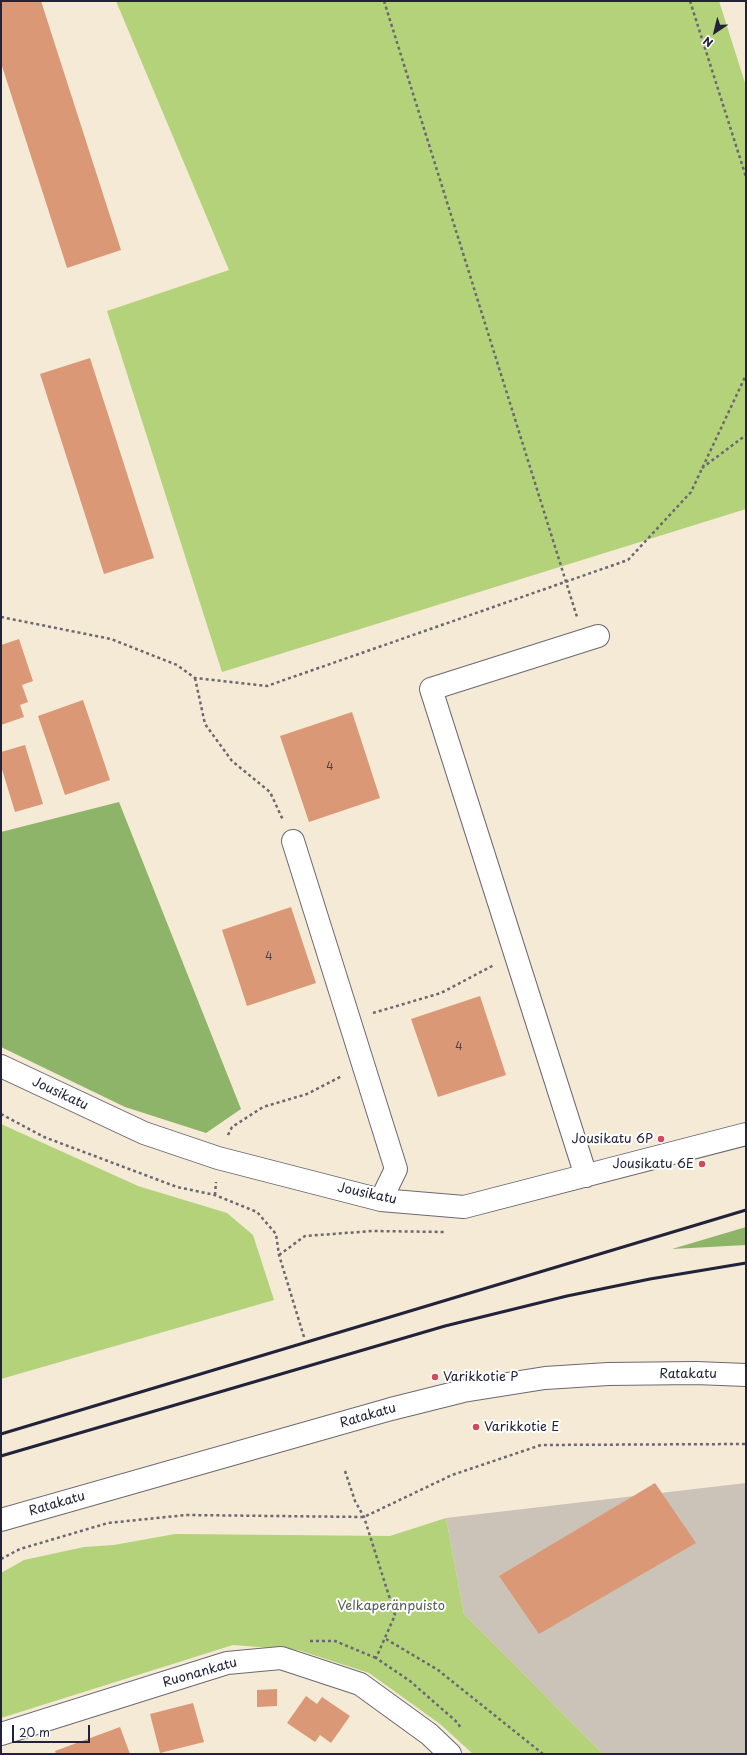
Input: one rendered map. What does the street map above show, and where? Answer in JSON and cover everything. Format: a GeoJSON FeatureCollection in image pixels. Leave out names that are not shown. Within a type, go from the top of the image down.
{"type":"FeatureCollection","features":[{"type":"Feature","properties":{"kind":"street"},"geometry":{"type":"LineString","coordinates":[[586,1176],[431,689],[591,638]]}},
{"type":"Feature","properties":{"kind":"street"},"geometry":{"type":"LineString","coordinates":[[293,841],[396,1169],[381,1200]]}},
{"type":"Feature","properties":{"kind":"street","name":"Jousikatu"},"geometry":{"type":"LineString","coordinates":[[1,1066],[144,1132],[218,1158],[381,1200],[464,1207],[746,1134]]}},
{"type":"Feature","properties":{"kind":"street","name":"Ratakatu"},"geometry":{"type":"LineString","coordinates":[[1,1520],[391,1409],[463,1391],[544,1378],[608,1374],[696,1373],[746,1375]]}},
{"type":"Feature","properties":{"kind":"street","name":"Ruonankatu"},"geometry":{"type":"LineString","coordinates":[[1,1734],[227,1663],[281,1658],[360,1684],[429,1734],[450,1754]]}},
{"type":"Feature","properties":{"kind":"path"},"geometry":{"type":"LineString","coordinates":[[384,1],[566,582],[591,638]]}},
{"type":"Feature","properties":{"kind":"path"},"geometry":{"type":"LineString","coordinates":[[690,1],[746,177]]}},
{"type":"Feature","properties":{"kind":"path"},"geometry":{"type":"LineString","coordinates":[[1,617],[111,639],[177,665],[195,678],[267,686],[628,560],[691,492],[746,375]]}},
{"type":"Feature","properties":{"kind":"path"},"geometry":{"type":"LineString","coordinates":[[702,468],[746,434]]}},
{"type":"Feature","properties":{"kind":"path"},"geometry":{"type":"LineString","coordinates":[[195,678],[205,724],[232,761],[270,792],[293,841]]}},
{"type":"Feature","properties":{"kind":"path"},"geometry":{"type":"LineString","coordinates":[[349,1020],[441,993],[515,953]]}},
{"type":"Feature","properties":{"kind":"path"},"geometry":{"type":"LineString","coordinates":[[215,1195],[218,1158],[232,1127],[263,1107],[307,1094],[346,1075],[362,1058]]}},
{"type":"Feature","properties":{"kind":"path"},"geometry":{"type":"LineString","coordinates":[[1,1114],[52,1140],[177,1187],[215,1195],[257,1212],[276,1234],[279,1255],[304,1337]]}},
{"type":"Feature","properties":{"kind":"path"},"geometry":{"type":"LineString","coordinates":[[1,1559],[20,1549],[108,1523],[186,1515],[364,1517],[452,1475],[541,1445],[746,1444]]}},
{"type":"Feature","properties":{"kind":"path"},"geometry":{"type":"LineString","coordinates":[[345,1471],[355,1501],[364,1517],[395,1615],[386,1639],[376,1658],[410,1681],[458,1722],[464,1734]]}},
{"type":"Feature","properties":{"kind":"path"},"geometry":{"type":"LineString","coordinates":[[386,1639],[438,1670],[543,1754]]}},
{"type":"Feature","properties":{"kind":"shaded area"},"geometry":{"type":"Polygon","coordinates":[[[746,1483],[746,1754],[603,1754],[464,1614],[446,1518],[746,1483]]]}},
{"type":"Feature","properties":{"kind":"green space"},"geometry":{"type":"Polygon","coordinates":[[[116,1],[719,1],[746,86],[746,509],[222,672],[107,311],[229,270],[116,1]]]}},
{"type":"Feature","properties":{"kind":"green space"},"geometry":{"type":"Polygon","coordinates":[[[119,802],[241,1109],[206,1133],[125,1107],[1,1047],[1,832],[119,802]]]}},
{"type":"Feature","properties":{"kind":"green space"},"geometry":{"type":"Polygon","coordinates":[[[1,1124],[138,1186],[227,1213],[253,1235],[274,1300],[1,1379],[1,1124]]]}},
{"type":"Feature","properties":{"kind":"green space"},"geometry":{"type":"Polygon","coordinates":[[[746,1227],[746,1245],[672,1249],[746,1227]]]}},
{"type":"Feature","properties":{"kind":"green space","name":"Velkaperänpuisto"},"geometry":{"type":"Polygon","coordinates":[[[446,1518],[464,1614],[603,1754],[473,1754],[440,1724],[369,1673],[298,1650],[233,1645],[1,1718],[1,1573],[24,1560],[84,1547],[114,1545],[175,1534],[390,1536],[446,1518]]]}},
{"type":"Feature","properties":{"kind":"building"},"geometry":{"type":"Polygon","coordinates":[[[1,1],[41,1],[121,250],[67,268],[1,63],[1,1]]]}},
{"type":"Feature","properties":{"kind":"building"},"geometry":{"type":"Polygon","coordinates":[[[90,358],[154,558],[104,574],[40,374],[90,358]]]}},
{"type":"Feature","properties":{"kind":"building"},"geometry":{"type":"Polygon","coordinates":[[[19,639],[33,681],[22,685],[28,702],[20,705],[24,717],[1,725],[1,645],[19,639]]]}},
{"type":"Feature","properties":{"kind":"building"},"geometry":{"type":"Polygon","coordinates":[[[83,700],[110,780],[65,795],[38,716],[83,700]]]}},
{"type":"Feature","properties":{"kind":"building"},"geometry":{"type":"Polygon","coordinates":[[[352,712],[380,798],[309,822],[280,736],[352,712]]]}},
{"type":"Feature","properties":{"kind":"building"},"geometry":{"type":"Polygon","coordinates":[[[25,745],[43,804],[15,812],[1,766],[1,752],[25,745]]]}},
{"type":"Feature","properties":{"kind":"building"},"geometry":{"type":"Polygon","coordinates":[[[291,907],[316,983],[247,1006],[222,930],[291,907]]]}},
{"type":"Feature","properties":{"kind":"building"},"geometry":{"type":"Polygon","coordinates":[[[480,996],[506,1075],[438,1097],[411,1019],[480,996]]]}},
{"type":"Feature","properties":{"kind":"building"},"geometry":{"type":"Polygon","coordinates":[[[655,1483],[696,1543],[539,1634],[499,1576],[655,1483]]]}},
{"type":"Feature","properties":{"kind":"building"},"geometry":{"type":"Polygon","coordinates":[[[277,1689],[277,1706],[257,1707],[257,1690],[277,1689]]]}},
{"type":"Feature","properties":{"kind":"building"},"geometry":{"type":"Polygon","coordinates":[[[306,1696],[317,1704],[322,1697],[350,1716],[331,1743],[320,1735],[315,1742],[287,1723],[306,1696]]]}},
{"type":"Feature","properties":{"kind":"building"},"geometry":{"type":"Polygon","coordinates":[[[193,1703],[204,1742],[160,1753],[150,1714],[193,1703]]]}},
{"type":"Feature","properties":{"kind":"building"},"geometry":{"type":"Polygon","coordinates":[[[120,1727],[130,1754],[56,1754],[55,1751],[120,1727]]]}},
{"type":"Feature","properties":{"kind":"railway"},"geometry":{"type":"LineString","coordinates":[[1,1434],[746,1210]]}},
{"type":"Feature","properties":{"kind":"railway"},"geometry":{"type":"LineString","coordinates":[[1,1456],[445,1326],[567,1296],[650,1279],[746,1263]]}},
{"type":"Feature","properties":{"kind":"place","name":"Jousikatu 6P"},"geometry":{"type":"Point","coordinates":[661,1139]}},
{"type":"Feature","properties":{"kind":"place","name":"Jousikatu 6E"},"geometry":{"type":"Point","coordinates":[702,1164]}},
{"type":"Feature","properties":{"kind":"place","name":"Varikkotie P"},"geometry":{"type":"Point","coordinates":[435,1377]}},
{"type":"Feature","properties":{"kind":"place","name":"Varikkotie E"},"geometry":{"type":"Point","coordinates":[476,1427]}}]}
